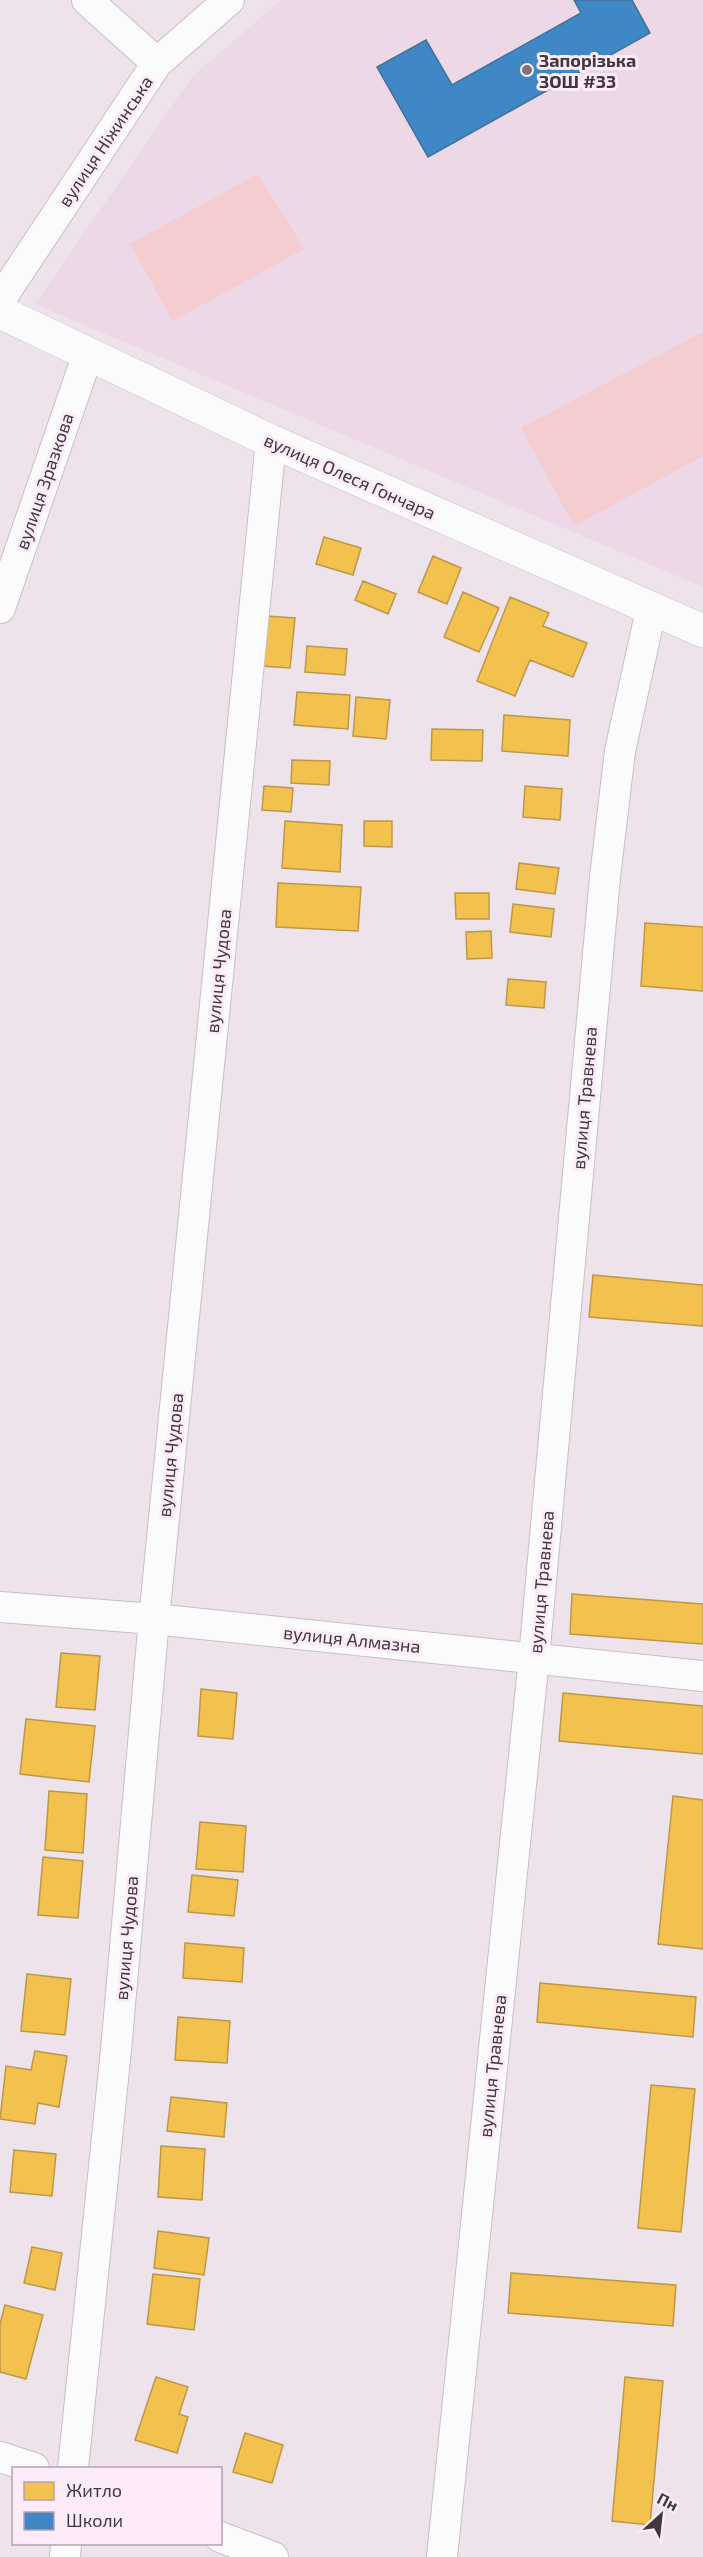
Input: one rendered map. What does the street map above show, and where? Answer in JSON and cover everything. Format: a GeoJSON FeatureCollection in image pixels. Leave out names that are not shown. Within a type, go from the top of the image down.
{"type":"FeatureCollection","features":[{"type":"Feature","properties":{"kind":"street"},"geometry":{"type":"LineString","coordinates":[[87,0],[157,63]]}},
{"type":"Feature","properties":{"kind":"street","name":"вулиця Ніжинська"},"geometry":{"type":"LineString","coordinates":[[0,300],[157,63],[229,0]]}},
{"type":"Feature","properties":{"kind":"street","name":"вулиця Олеся Гончара"},"geometry":{"type":"LineString","coordinates":[[0,312],[271,441],[703,631]]}},
{"type":"Feature","properties":{"kind":"street","name":"вулиця Зразкова"},"geometry":{"type":"LineString","coordinates":[[0,608],[88,354]]}},
{"type":"Feature","properties":{"kind":"street","name":"вулиця Чудова"},"geometry":{"type":"LineString","coordinates":[[73,2467],[116,2050],[154,1619],[271,441]]}},
{"type":"Feature","properties":{"kind":"street","name":"вулиця Травнева"},"geometry":{"type":"LineString","coordinates":[[442,2557],[534,1658],[605,877],[620,751],[651,610]]}},
{"type":"Feature","properties":{"kind":"street","name":"вулиця Алмазна"},"geometry":{"type":"LineString","coordinates":[[0,1607],[154,1619],[703,1676]]}},
{"type":"Feature","properties":{"kind":"street"},"geometry":{"type":"LineString","coordinates":[[0,2457],[28,2467]]}},
{"type":"Feature","properties":{"kind":"street"},"geometry":{"type":"LineString","coordinates":[[222,2538],[273,2557]]}},
{"type":"Feature","properties":{"kind":"shaded area"},"geometry":{"type":"Polygon","coordinates":[[[281,0],[703,0],[703,587],[35,304],[192,77],[281,0]]]}},
{"type":"Feature","properties":{"kind":"shaded area"},"geometry":{"type":"Polygon","coordinates":[[[258,174],[304,249],[173,321],[130,244],[258,174]]]}},
{"type":"Feature","properties":{"kind":"shaded area"},"geometry":{"type":"Polygon","coordinates":[[[703,332],[703,456],[574,526],[521,428],[703,332]]]}},
{"type":"Feature","properties":{"kind":"building: Житло"},"geometry":{"type":"Polygon","coordinates":[[[324,537],[361,548],[353,575],[316,564],[324,537]]]}},
{"type":"Feature","properties":{"kind":"building: Житло"},"geometry":{"type":"Polygon","coordinates":[[[433,556],[461,568],[447,604],[418,592],[433,556]]]}},
{"type":"Feature","properties":{"kind":"building: Житло"},"geometry":{"type":"Polygon","coordinates":[[[363,581],[396,594],[388,614],[355,600],[363,581]]]}},
{"type":"Feature","properties":{"kind":"building: Житло"},"geometry":{"type":"Polygon","coordinates":[[[463,592],[499,608],[479,652],[444,637],[463,592]]]}},
{"type":"Feature","properties":{"kind":"building: Житло"},"geometry":{"type":"Polygon","coordinates":[[[510,597],[549,613],[543,626],[587,643],[573,677],[530,660],[515,696],[477,681],[510,597]]]}},
{"type":"Feature","properties":{"kind":"building: Житло"},"geometry":{"type":"Polygon","coordinates":[[[266,616],[295,618],[290,668],[261,666],[266,616]]]}},
{"type":"Feature","properties":{"kind":"building: Житло"},"geometry":{"type":"Polygon","coordinates":[[[307,646],[347,649],[345,675],[305,672],[307,646]]]}},
{"type":"Feature","properties":{"kind":"building: Житло"},"geometry":{"type":"Polygon","coordinates":[[[297,692],[350,695],[348,729],[294,725],[297,692]]]}},
{"type":"Feature","properties":{"kind":"building: Житло"},"geometry":{"type":"Polygon","coordinates":[[[356,697],[390,700],[386,739],[353,736],[356,697]]]}},
{"type":"Feature","properties":{"kind":"building: Житло"},"geometry":{"type":"Polygon","coordinates":[[[504,715],[570,720],[568,756],[502,751],[504,715]]]}},
{"type":"Feature","properties":{"kind":"building: Житло"},"geometry":{"type":"Polygon","coordinates":[[[432,729],[483,730],[482,761],[431,760],[432,729]]]}},
{"type":"Feature","properties":{"kind":"building: Житло"},"geometry":{"type":"Polygon","coordinates":[[[292,760],[330,761],[329,785],[291,783],[292,760]]]}},
{"type":"Feature","properties":{"kind":"building: Житло"},"geometry":{"type":"Polygon","coordinates":[[[264,786],[293,788],[291,812],[262,810],[264,786]]]}},
{"type":"Feature","properties":{"kind":"building: Житло"},"geometry":{"type":"Polygon","coordinates":[[[525,786],[562,789],[560,820],[523,817],[525,786]]]}},
{"type":"Feature","properties":{"kind":"building: Житло"},"geometry":{"type":"Polygon","coordinates":[[[285,821],[342,825],[340,872],[282,868],[285,821]]]}},
{"type":"Feature","properties":{"kind":"building: Житло"},"geometry":{"type":"Polygon","coordinates":[[[364,821],[392,821],[392,847],[364,846],[364,821]]]}},
{"type":"Feature","properties":{"kind":"building: Житло"},"geometry":{"type":"Polygon","coordinates":[[[519,863],[559,868],[555,894],[516,889],[519,863]]]}},
{"type":"Feature","properties":{"kind":"building: Житло"},"geometry":{"type":"Polygon","coordinates":[[[278,883],[361,887],[358,931],[276,927],[278,883]]]}},
{"type":"Feature","properties":{"kind":"building: Житло"},"geometry":{"type":"Polygon","coordinates":[[[455,893],[489,893],[489,919],[456,919],[455,893]]]}},
{"type":"Feature","properties":{"kind":"building: Житло"},"geometry":{"type":"Polygon","coordinates":[[[513,904],[554,909],[551,937],[510,932],[513,904]]]}},
{"type":"Feature","properties":{"kind":"building: Житло"},"geometry":{"type":"Polygon","coordinates":[[[645,923],[703,927],[703,991],[641,986],[645,923]]]}},
{"type":"Feature","properties":{"kind":"building: Житло"},"geometry":{"type":"Polygon","coordinates":[[[491,931],[492,958],[467,959],[466,932],[491,931]]]}},
{"type":"Feature","properties":{"kind":"building: Житло"},"geometry":{"type":"Polygon","coordinates":[[[508,979],[546,982],[544,1008],[506,1005],[508,979]]]}},
{"type":"Feature","properties":{"kind":"building: Житло"},"geometry":{"type":"Polygon","coordinates":[[[593,1275],[703,1285],[703,1326],[589,1317],[593,1275]]]}},
{"type":"Feature","properties":{"kind":"building: Житло"},"geometry":{"type":"Polygon","coordinates":[[[572,1594],[703,1604],[703,1644],[570,1634],[572,1594]]]}},
{"type":"Feature","properties":{"kind":"building: Житло"},"geometry":{"type":"Polygon","coordinates":[[[61,1653],[100,1656],[95,1710],[56,1707],[61,1653]]]}},
{"type":"Feature","properties":{"kind":"building: Житло"},"geometry":{"type":"Polygon","coordinates":[[[201,1689],[237,1693],[233,1739],[198,1736],[201,1689]]]}},
{"type":"Feature","properties":{"kind":"building: Житло"},"geometry":{"type":"Polygon","coordinates":[[[563,1693],[703,1706],[703,1754],[559,1741],[563,1693]]]}},
{"type":"Feature","properties":{"kind":"building: Житло"},"geometry":{"type":"Polygon","coordinates":[[[26,1719],[95,1726],[89,1782],[20,1774],[26,1719]]]}},
{"type":"Feature","properties":{"kind":"building: Житло"},"geometry":{"type":"Polygon","coordinates":[[[49,1791],[87,1794],[83,1853],[45,1850],[49,1791]]]}},
{"type":"Feature","properties":{"kind":"building: Житло"},"geometry":{"type":"Polygon","coordinates":[[[673,1796],[703,1800],[703,1949],[658,1944],[673,1796]]]}},
{"type":"Feature","properties":{"kind":"building: Житло"},"geometry":{"type":"Polygon","coordinates":[[[200,1822],[246,1826],[243,1872],[196,1869],[200,1822]]]}},
{"type":"Feature","properties":{"kind":"building: Житло"},"geometry":{"type":"Polygon","coordinates":[[[43,1857],[83,1861],[78,1918],[38,1915],[43,1857]]]}},
{"type":"Feature","properties":{"kind":"building: Житло"},"geometry":{"type":"Polygon","coordinates":[[[192,1875],[238,1880],[234,1916],[188,1912],[192,1875]]]}},
{"type":"Feature","properties":{"kind":"building: Житло"},"geometry":{"type":"Polygon","coordinates":[[[185,1943],[244,1948],[242,1982],[183,1978],[185,1943]]]}},
{"type":"Feature","properties":{"kind":"building: Житло"},"geometry":{"type":"Polygon","coordinates":[[[27,1974],[71,1979],[65,2035],[21,2031],[27,1974]]]}},
{"type":"Feature","properties":{"kind":"building: Житло"},"geometry":{"type":"Polygon","coordinates":[[[540,1983],[696,1997],[693,2037],[537,2022],[540,1983]]]}},
{"type":"Feature","properties":{"kind":"building: Житло"},"geometry":{"type":"Polygon","coordinates":[[[178,2017],[230,2021],[227,2063],[175,2060],[178,2017]]]}},
{"type":"Feature","properties":{"kind":"building: Житло"},"geometry":{"type":"Polygon","coordinates":[[[35,2051],[67,2056],[59,2107],[38,2103],[35,2124],[0,2119],[6,2066],[31,2070],[35,2051]]]}},
{"type":"Feature","properties":{"kind":"building: Житло"},"geometry":{"type":"Polygon","coordinates":[[[651,2085],[695,2089],[681,2232],[638,2228],[651,2085]]]}},
{"type":"Feature","properties":{"kind":"building: Житло"},"geometry":{"type":"Polygon","coordinates":[[[171,2097],[227,2103],[224,2137],[167,2131],[171,2097]]]}},
{"type":"Feature","properties":{"kind":"building: Житло"},"geometry":{"type":"Polygon","coordinates":[[[161,2146],[205,2149],[202,2200],[158,2197],[161,2146]]]}},
{"type":"Feature","properties":{"kind":"building: Житло"},"geometry":{"type":"Polygon","coordinates":[[[14,2150],[56,2154],[52,2196],[10,2192],[14,2150]]]}},
{"type":"Feature","properties":{"kind":"building: Житло"},"geometry":{"type":"Polygon","coordinates":[[[158,2231],[209,2238],[204,2275],[154,2268],[158,2231]]]}},
{"type":"Feature","properties":{"kind":"building: Житло"},"geometry":{"type":"Polygon","coordinates":[[[32,2247],[62,2253],[55,2290],[24,2283],[32,2247]]]}},
{"type":"Feature","properties":{"kind":"building: Житло"},"geometry":{"type":"Polygon","coordinates":[[[511,2273],[676,2285],[673,2326],[508,2313],[511,2273]]]}},
{"type":"Feature","properties":{"kind":"building: Житло"},"geometry":{"type":"Polygon","coordinates":[[[153,2274],[200,2279],[194,2330],[147,2324],[153,2274]]]}},
{"type":"Feature","properties":{"kind":"building: Житло"},"geometry":{"type":"Polygon","coordinates":[[[5,2305],[43,2315],[26,2379],[0,2372],[0,2324],[5,2305]]]}},
{"type":"Feature","properties":{"kind":"building: Житло"},"geometry":{"type":"Polygon","coordinates":[[[156,2377],[188,2387],[179,2414],[188,2417],[177,2453],[135,2440],[156,2377]]]}},
{"type":"Feature","properties":{"kind":"building: Житло"},"geometry":{"type":"Polygon","coordinates":[[[625,2377],[663,2381],[650,2525],[612,2521],[625,2377]]]}},
{"type":"Feature","properties":{"kind":"building: Житло"},"geometry":{"type":"Polygon","coordinates":[[[245,2433],[283,2445],[272,2483],[233,2472],[245,2433]]]}},
{"type":"Feature","properties":{"kind":"building: Школи"},"geometry":{"type":"Polygon","coordinates":[[[574,0],[632,0],[650,33],[428,157],[377,67],[426,40],[452,85],[581,13],[574,0]]]}},
{"type":"Feature","properties":{"kind":"place","name":"Запорiзька ЗОШ #33"},"geometry":{"type":"Point","coordinates":[527,70]}}]}
